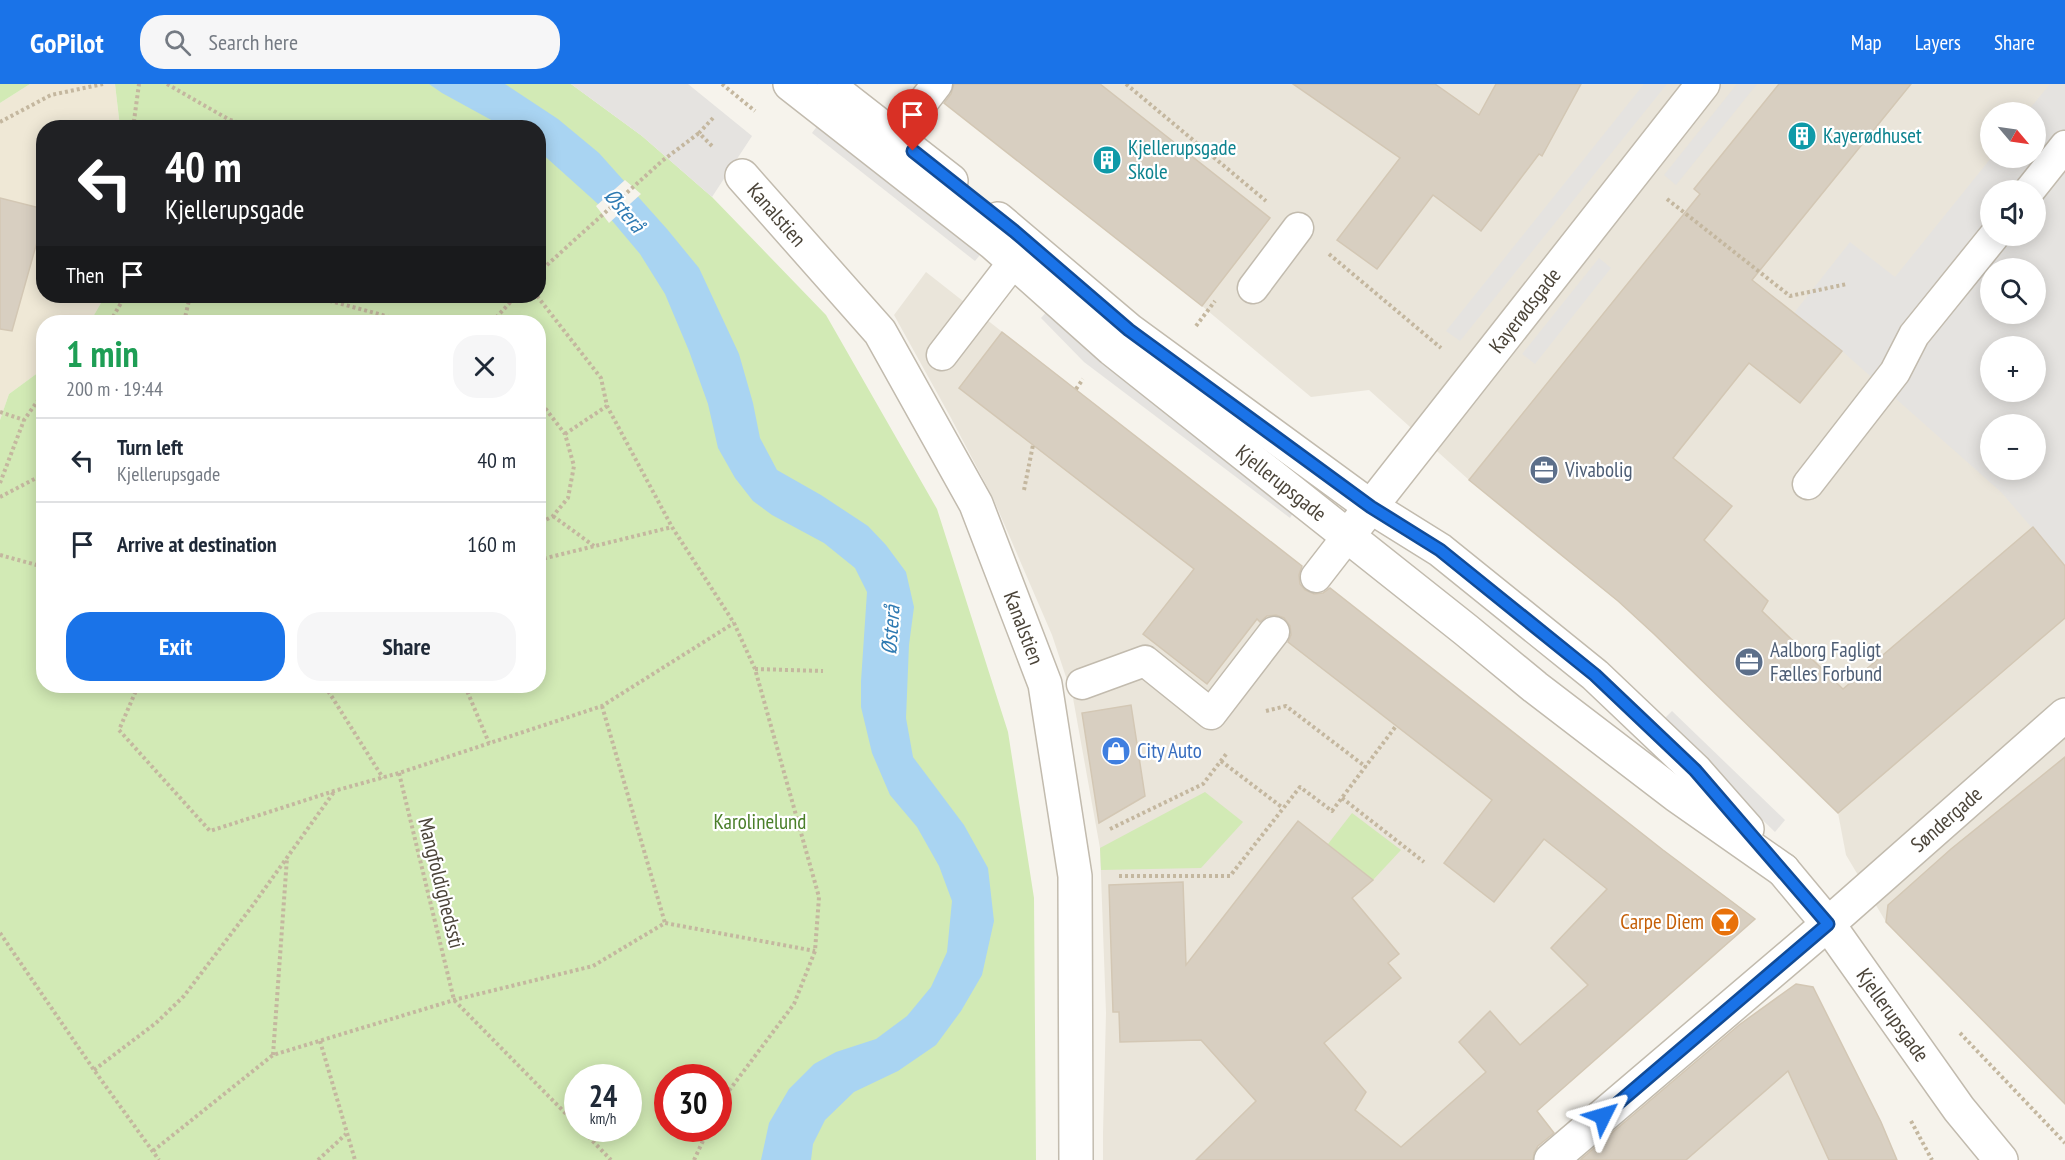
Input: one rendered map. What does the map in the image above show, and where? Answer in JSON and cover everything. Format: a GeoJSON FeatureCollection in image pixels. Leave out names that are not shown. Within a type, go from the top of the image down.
{"type":"FeatureCollection","features":[{"type":"Feature","properties":{"kind":"street","name":"Kjellerupsgade"},"geometry":{"type":"LineString","coordinates":[[790,84],[993,243],[1021,252],[1371,507],[1440,550],[1595,675],[1695,770],[1783,870],[1828,924],[1959,1109],[2001,1160]]}},
{"type":"Feature","properties":{"kind":"street","name":"Kjellerupsgade"},"geometry":{"type":"LineString","coordinates":[[827,84],[896,137],[1021,252],[1112,349],[1542,693],[1676,795],[1783,870]]}},
{"type":"Feature","properties":{"kind":"street","name":"Kayerødsgade"},"geometry":{"type":"LineString","coordinates":[[1347,537],[1703,84]]}},
{"type":"Feature","properties":{"kind":"street","name":"Kanalstien"},"geometry":{"type":"LineString","coordinates":[[742,176],[880,332],[976,504],[1045,684],[1075,876],[1076,1160]]}},
{"type":"Feature","properties":{"kind":"street","name":"Søndergade"},"geometry":{"type":"LineString","coordinates":[[1551,1160],[1828,924],[2065,715]]}},
{"type":"Feature","properties":{"kind":"lane"},"geometry":{"type":"LineString","coordinates":[[896,137],[937,84]]}},
{"type":"Feature","properties":{"kind":"lane"},"geometry":{"type":"LineString","coordinates":[[2038,180],[2065,146]]}},
{"type":"Feature","properties":{"kind":"lane"},"geometry":{"type":"LineString","coordinates":[[1253,288],[1298,228]]}},
{"type":"Feature","properties":{"kind":"lane"},"geometry":{"type":"LineString","coordinates":[[1808,484],[1895,372],[1914,335],[1986,246]]}},
{"type":"Feature","properties":{"kind":"lane"},"geometry":{"type":"LineString","coordinates":[[942,355],[1021,252]]}},
{"type":"Feature","properties":{"kind":"lane"},"geometry":{"type":"LineString","coordinates":[[1316,577],[1347,537]]}},
{"type":"Feature","properties":{"kind":"lane"},"geometry":{"type":"LineString","coordinates":[[1082,684],[1145,661],[1211,714],[1274,632]]}},
{"type":"Feature","properties":{"kind":"path"},"geometry":{"type":"LineString","coordinates":[[0,122],[51,95],[103,84]]}},
{"type":"Feature","properties":{"kind":"path"},"geometry":{"type":"LineString","coordinates":[[134,120],[139,84]]}},
{"type":"Feature","properties":{"kind":"path"},"geometry":{"type":"LineString","coordinates":[[167,84],[231,120]]}},
{"type":"Feature","properties":{"kind":"path"},"geometry":{"type":"LineString","coordinates":[[546,266],[662,161],[699,133]]}},
{"type":"Feature","properties":{"kind":"path"},"geometry":{"type":"LineString","coordinates":[[1634,172],[1790,296],[1847,284]]}},
{"type":"Feature","properties":{"kind":"path"},"geometry":{"type":"LineString","coordinates":[[338,303],[382,315]]}},
{"type":"Feature","properties":{"kind":"path"},"geometry":{"type":"LineString","coordinates":[[498,315],[510,303]]}},
{"type":"Feature","properties":{"kind":"path"},"geometry":{"type":"LineString","coordinates":[[543,303],[602,378],[607,406],[672,527],[734,622],[755,669],[819,897],[815,951],[794,1004],[732,1087]]}},
{"type":"Feature","properties":{"kind":"path"},"geometry":{"type":"LineString","coordinates":[[0,483],[24,420],[36,403]]}},
{"type":"Feature","properties":{"kind":"path"},"geometry":{"type":"LineString","coordinates":[[565,434],[607,406]]}},
{"type":"Feature","properties":{"kind":"path"},"geometry":{"type":"LineString","coordinates":[[546,409],[565,434],[574,466],[568,498],[553,516],[546,520]]}},
{"type":"Feature","properties":{"kind":"path"},"geometry":{"type":"LineString","coordinates":[[0,412],[24,420]]}},
{"type":"Feature","properties":{"kind":"path"},"geometry":{"type":"LineString","coordinates":[[1024,490],[1033,445]]}},
{"type":"Feature","properties":{"kind":"path"},"geometry":{"type":"LineString","coordinates":[[0,497],[36,478]]}},
{"type":"Feature","properties":{"kind":"path"},"geometry":{"type":"LineString","coordinates":[[553,516],[594,547]]}},
{"type":"Feature","properties":{"kind":"path"},"geometry":{"type":"LineString","coordinates":[[546,558],[672,527]]}},
{"type":"Feature","properties":{"kind":"path"},"geometry":{"type":"LineString","coordinates":[[0,555],[36,565]]}},
{"type":"Feature","properties":{"kind":"path"},"geometry":{"type":"LineString","coordinates":[[135,693],[118,730],[210,831],[334,791],[399,773],[602,706],[734,622]]}},
{"type":"Feature","properties":{"kind":"path"},"geometry":{"type":"LineString","coordinates":[[755,669],[823,672]]}},
{"type":"Feature","properties":{"kind":"path"},"geometry":{"type":"LineString","coordinates":[[330,693],[383,778]]}},
{"type":"Feature","properties":{"kind":"path"},"geometry":{"type":"LineString","coordinates":[[468,693],[489,743]]}},
{"type":"Feature","properties":{"kind":"path"},"geometry":{"type":"LineString","coordinates":[[602,706],[665,923]]}},
{"type":"Feature","properties":{"kind":"path"},"geometry":{"type":"LineString","coordinates":[[1260,712],[1286,706],[1366,767]]}},
{"type":"Feature","properties":{"kind":"path"},"geometry":{"type":"LineString","coordinates":[[1118,876],[1230,876],[1300,787],[1332,811],[1396,726]]}},
{"type":"Feature","properties":{"kind":"path"},"geometry":{"type":"LineString","coordinates":[[1109,830],[1203,784],[1234,745]]}},
{"type":"Feature","properties":{"kind":"path"},"geometry":{"type":"LineString","coordinates":[[1221,761],[1283,808]]}},
{"type":"Feature","properties":{"kind":"path","name":"Mangfoldighedssti"},"geometry":{"type":"LineString","coordinates":[[399,773],[454,1000]]}},
{"type":"Feature","properties":{"kind":"path"},"geometry":{"type":"LineString","coordinates":[[94,1070],[156,1023],[184,996],[334,791]]}},
{"type":"Feature","properties":{"kind":"path"},"geometry":{"type":"LineString","coordinates":[[1342,798],[1424,861]]}},
{"type":"Feature","properties":{"kind":"path"},"geometry":{"type":"LineString","coordinates":[[273,1055],[287,858]]}},
{"type":"Feature","properties":{"kind":"path"},"geometry":{"type":"LineString","coordinates":[[153,1151],[273,1055],[454,1000],[593,966],[665,923],[815,951]]}},
{"type":"Feature","properties":{"kind":"path"},"geometry":{"type":"LineString","coordinates":[[0,933],[159,1160]]}},
{"type":"Feature","properties":{"kind":"path"},"geometry":{"type":"LineString","coordinates":[[454,1000],[564,1112]]}},
{"type":"Feature","properties":{"kind":"path"},"geometry":{"type":"LineString","coordinates":[[320,1041],[355,1160]]}},
{"type":"Feature","properties":{"kind":"path"},"geometry":{"type":"LineString","coordinates":[[318,1160],[346,1134]]}},
{"type":"Feature","properties":{"kind":"path"},"geometry":{"type":"LineString","coordinates":[[594,1142],[611,1160]]}},
{"type":"Feature","properties":{"kind":"path"},"geometry":{"type":"LineString","coordinates":[[694,1160],[702,1142]]}},
{"type":"Feature","properties":{"kind":"shaded area"},"geometry":{"type":"Polygon","coordinates":[[[30,84],[115,84],[119,120],[36,120],[36,303],[101,303],[94,315],[36,315],[36,374],[9,394],[0,420],[0,103],[30,84]]]}},
{"type":"Feature","properties":{"kind":"shaded area"},"geometry":{"type":"Polygon","coordinates":[[[571,84],[688,84],[752,136],[712,197],[642,136],[571,84]]]}},
{"type":"Feature","properties":{"kind":"shaded area"},"geometry":{"type":"Polygon","coordinates":[[[913,84],[2065,84],[2065,1103],[1886,922],[1846,855],[1838,813],[1654,634],[1618,601],[1469,480],[1369,390],[1311,397],[1202,306],[943,102],[913,84]]]}},
{"type":"Feature","properties":{"kind":"shaded area"},"geometry":{"type":"Polygon","coordinates":[[[1644,84],[1667,84],[1460,341],[1446,331],[1644,84]]]}},
{"type":"Feature","properties":{"kind":"shaded area"},"geometry":{"type":"Polygon","coordinates":[[[1737,84],[1757,84],[1676,185],[1664,175],[1737,84]]]}},
{"type":"Feature","properties":{"kind":"shaded area"},"geometry":{"type":"Polygon","coordinates":[[[2050,84],[2065,84],[2065,566],[2001,492],[1987,480],[2046,480],[2046,414],[1980,414],[1980,473],[1842,351],[1794,313],[1850,242],[1895,277],[1983,168],[2046,168],[2046,102],[2035,102],[2050,84]]]}},
{"type":"Feature","properties":{"kind":"shaded area"},"geometry":{"type":"Polygon","coordinates":[[[821,121],[984,250],[975,261],[812,133],[821,121]]]}},
{"type":"Feature","properties":{"kind":"shaded area"},"geometry":{"type":"Polygon","coordinates":[[[1599,258],[1611,268],[1535,364],[1522,354],[1599,258]]]}},
{"type":"Feature","properties":{"kind":"shaded area"},"geometry":{"type":"Polygon","coordinates":[[[926,272],[1673,858],[1476,1160],[1103,1160],[1106,1013],[1100,848],[1073,698],[1052,635],[993,498],[894,315],[926,272]]]}},
{"type":"Feature","properties":{"kind":"shaded area"},"geometry":{"type":"Polygon","coordinates":[[[1051,307],[1296,508],[1290,518],[1084,362],[1041,318],[1051,307]]]}},
{"type":"Feature","properties":{"kind":"shaded area"},"geometry":{"type":"Polygon","coordinates":[[[1672,711],[1785,820],[1775,832],[1661,722],[1672,711]]]}},
{"type":"Feature","properties":{"kind":"shaded area"},"geometry":{"type":"Polygon","coordinates":[[[1796,984],[1813,987],[1881,1122],[1897,1160],[1587,1160],[1759,1010],[1796,984]]]}},
{"type":"Feature","properties":{"kind":"green space"},"geometry":{"type":"Polygon","coordinates":[[[0,84],[30,84],[0,103],[0,84]]]}},
{"type":"Feature","properties":{"kind":"green space","name":"Karolinelund"},"geometry":{"type":"Polygon","coordinates":[[[115,84],[571,84],[642,136],[712,197],[826,315],[937,509],[1008,732],[1034,898],[1036,1160],[0,1160],[0,420],[9,394],[36,374],[36,693],[546,693],[546,315],[94,315],[101,303],[546,303],[546,120],[119,120],[115,84]]]}},
{"type":"Feature","properties":{"kind":"green space"},"geometry":{"type":"Polygon","coordinates":[[[1205,792],[1243,822],[1201,868],[1101,870],[1100,848],[1205,792]]]}},
{"type":"Feature","properties":{"kind":"green space"},"geometry":{"type":"Polygon","coordinates":[[[1352,813],[1401,850],[1373,880],[1328,844],[1352,813]]]}},
{"type":"Feature","properties":{"kind":"water","name":"Østerå"},"geometry":{"type":"Polygon","coordinates":[[[429,84],[505,84],[558,119],[599,153],[699,268],[739,354],[760,438],[777,470],[868,526],[906,572],[914,607],[909,645],[906,718],[913,757],[964,825],[988,868],[994,921],[982,975],[961,1011],[936,1045],[898,1071],[854,1092],[825,1120],[813,1144],[811,1160],[761,1160],[769,1123],[789,1089],[814,1064],[836,1052],[876,1039],[907,1016],[931,987],[947,952],[952,901],[939,866],[917,827],[890,795],[872,753],[861,707],[867,592],[855,568],[824,543],[772,515],[753,501],[735,478],[718,448],[708,404],[665,294],[640,254],[598,204],[546,157],[546,120],[491,120],[429,84]]]}},
{"type":"Feature","properties":{"kind":"pier"},"geometry":{"type":"Polygon","coordinates":[[[625,180],[641,194],[609,223],[596,206],[625,180]]]}},
{"type":"Feature","properties":{"kind":"building","name":"Kjellerupsgade Skole"},"geometry":{"type":"Polygon","coordinates":[[[954,84],[1100,84],[1270,218],[1202,306],[944,103],[951,94],[954,84]]]}},
{"type":"Feature","properties":{"kind":"building"},"geometry":{"type":"Polygon","coordinates":[[[1293,84],[1435,84],[1479,115],[1496,84],[1581,84],[1542,156],[1539,154],[1481,231],[1433,195],[1377,269],[1337,240],[1400,158],[1293,84]]]}},
{"type":"Feature","properties":{"kind":"building"},"geometry":{"type":"Polygon","coordinates":[[[1779,84],[1911,84],[1752,280],[1842,351],[1800,403],[1749,363],[1673,458],[1732,506],[1704,540],[1768,601],[1762,611],[1843,689],[2033,527],[2065,566],[2065,618],[1838,813],[1618,601],[1469,480],[1700,194],[1694,189],[1779,84]]]}},
{"type":"Feature","properties":{"kind":"building"},"geometry":{"type":"Polygon","coordinates":[[[0,198],[36,207],[36,246],[12,331],[0,329],[0,198]]]}},
{"type":"Feature","properties":{"kind":"building"},"geometry":{"type":"Polygon","coordinates":[[[1002,332],[1302,566],[1299,575],[1300,584],[1305,590],[1314,594],[1323,593],[1330,588],[1663,850],[1755,919],[1537,1111],[1554,1133],[1538,1146],[1533,1160],[1196,1160],[1256,1101],[1201,1040],[1120,1042],[1119,1012],[1113,1012],[1109,885],[1183,882],[1186,965],[1298,821],[1373,880],[1352,898],[1399,954],[1388,963],[1401,978],[1324,1043],[1366,1092],[1355,1110],[1401,1147],[1486,1072],[1459,1042],[1490,1011],[1520,1045],[1588,985],[1551,948],[1607,889],[1544,839],[1494,902],[1444,863],[1492,800],[1288,642],[1291,635],[1290,626],[1284,618],[1276,615],[1267,616],[1260,622],[1257,619],[1207,684],[1143,634],[1194,569],[959,388],[1002,332]]]}},
{"type":"Feature","properties":{"kind":"building"},"geometry":{"type":"Polygon","coordinates":[[[1131,705],[1145,796],[1099,823],[1082,713],[1131,705]]]}},
{"type":"Feature","properties":{"kind":"building"},"geometry":{"type":"Polygon","coordinates":[[[2065,757],[2065,1104],[1886,922],[1888,905],[1951,849],[2065,757]]]}},
{"type":"Feature","properties":{"kind":"building"},"geometry":{"type":"Polygon","coordinates":[[[1796,984],[1813,987],[1881,1122],[1897,1160],[1829,1160],[1788,1071],[1686,1160],[1580,1160],[1739,1025],[1796,984]]]}},
{"type":"Feature","properties":{"kind":"place","name":"Kayerødhuset"},"geometry":{"type":"Point","coordinates":[1802,136]}},
{"type":"Feature","properties":{"kind":"place","name":"Kjellerupsgade Skole"},"geometry":{"type":"Point","coordinates":[1107,160]}},
{"type":"Feature","properties":{"kind":"place","name":"Vivabolig"},"geometry":{"type":"Point","coordinates":[1544,470]}},
{"type":"Feature","properties":{"kind":"place","name":"Aalborg Fagligt Fælles Forbund"},"geometry":{"type":"Point","coordinates":[1749,662]}},
{"type":"Feature","properties":{"kind":"place","name":"City Auto"},"geometry":{"type":"Point","coordinates":[1116,751]}},
{"type":"Feature","properties":{"kind":"place","name":"Carpe Diem"},"geometry":{"type":"Point","coordinates":[1725,922]}},
{"type":"Feature","properties":{"kind":"route"},"geometry":{"type":"LineString","coordinates":[[913,151],[1014,231],[1129,330],[1371,507],[1440,550],[1595,675],[1695,770],[1828,924],[1603,1116]]}}]}
